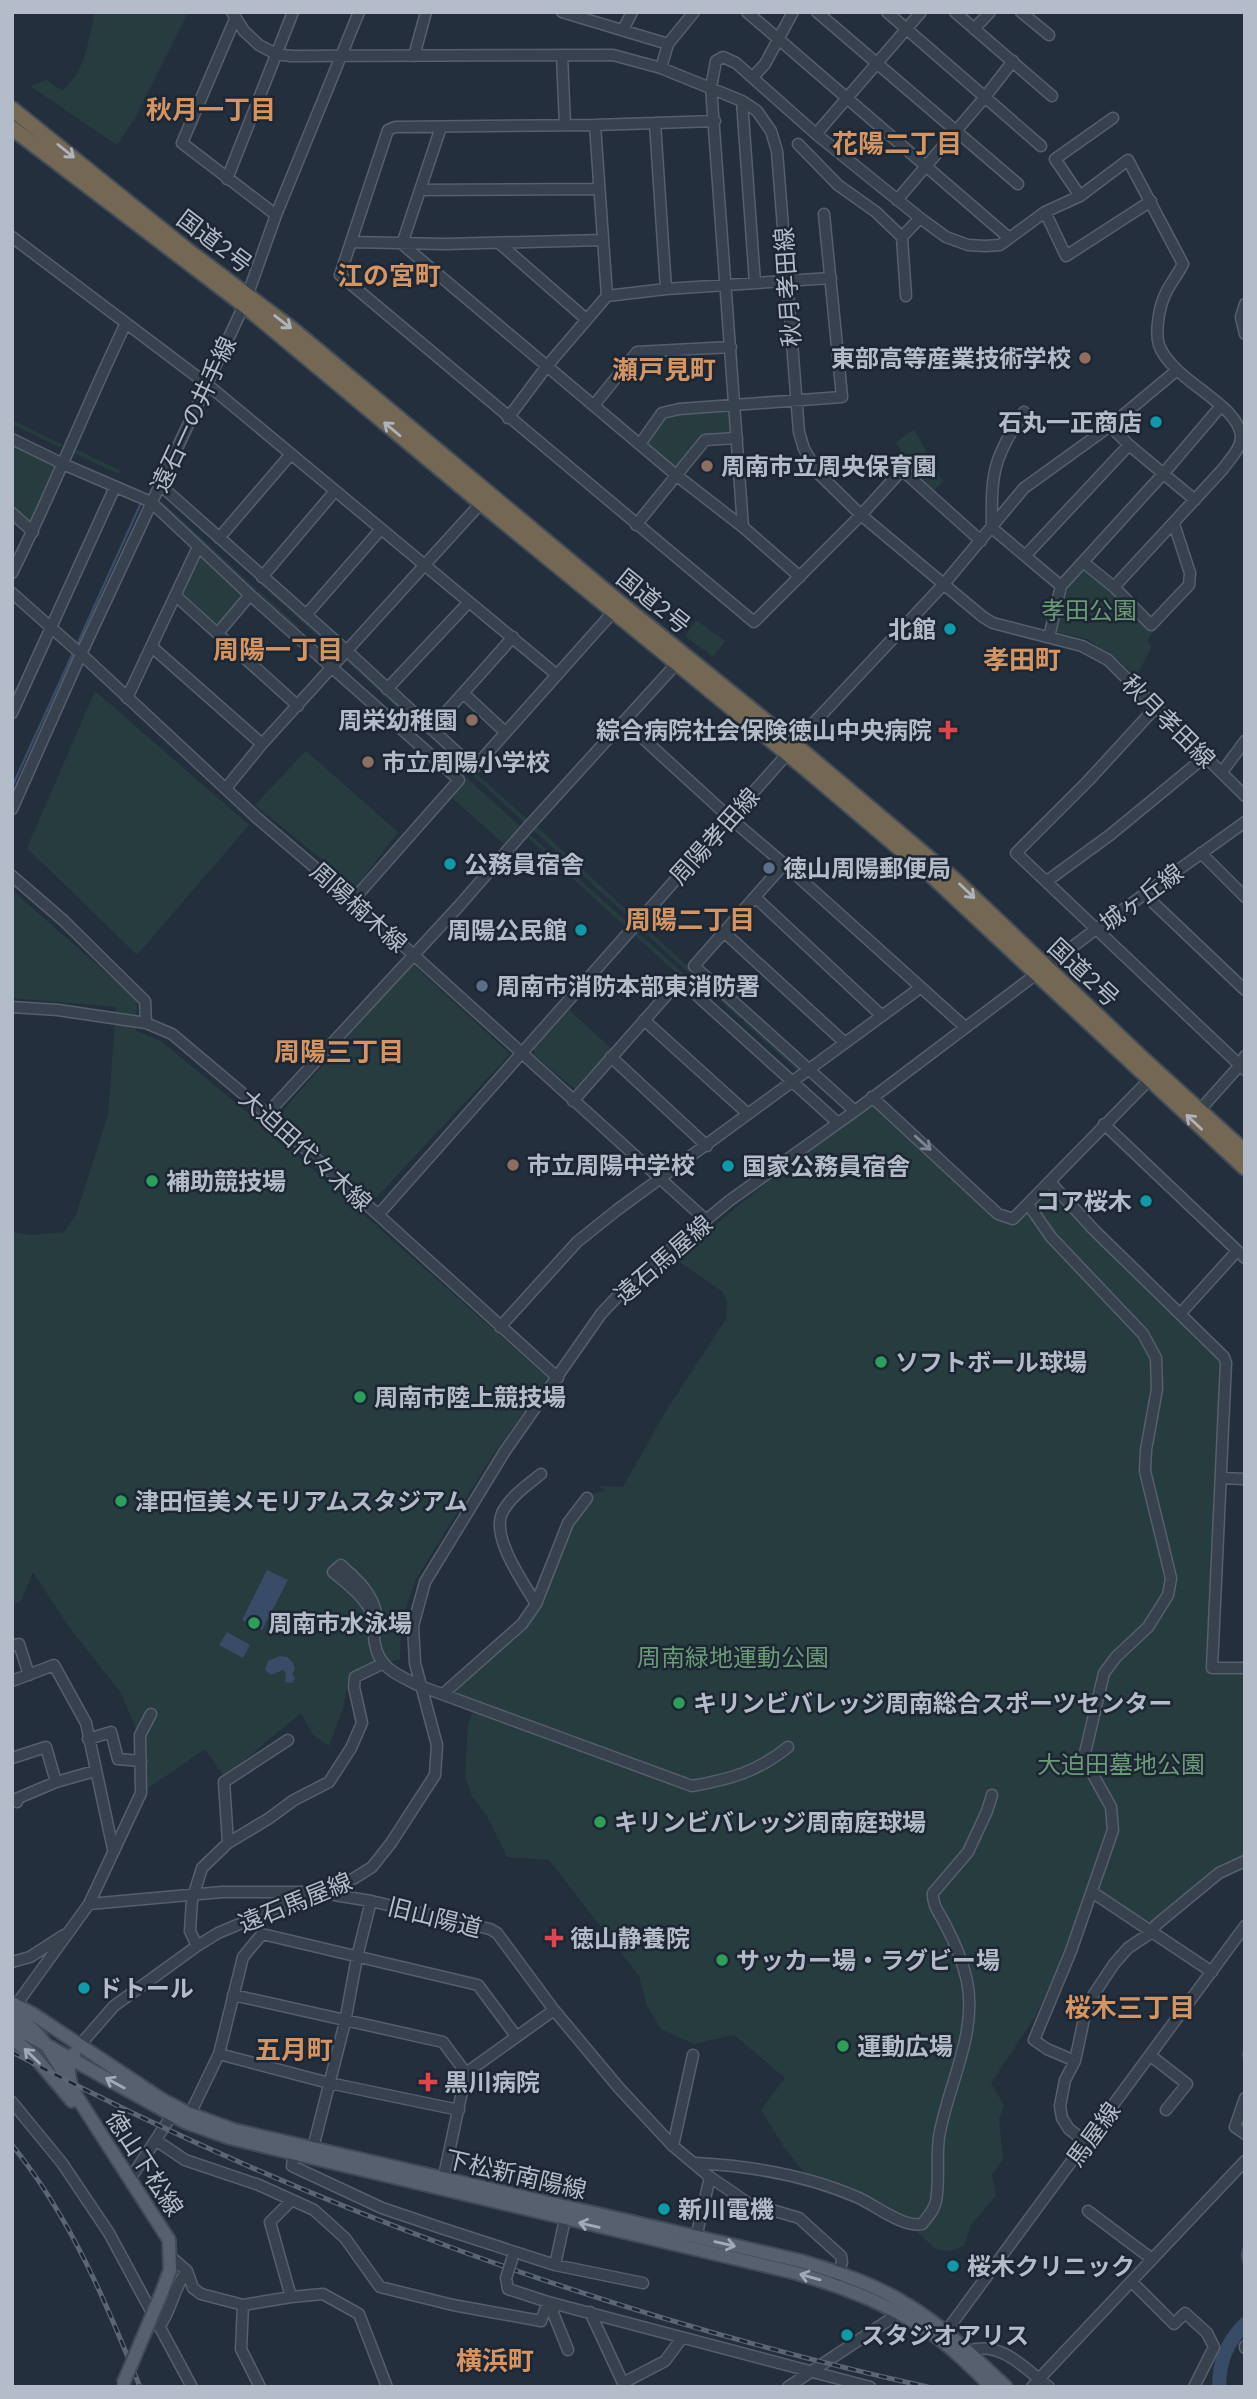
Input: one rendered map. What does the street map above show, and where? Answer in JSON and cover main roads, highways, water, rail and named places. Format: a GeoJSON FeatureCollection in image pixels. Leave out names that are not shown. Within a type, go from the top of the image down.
{"type":"FeatureCollection","features":[{"type":"Feature","properties":{"kind":"highway","name":"国道2号"},"geometry":{"type":"LineString","coordinates":[[12,110],[187,250],[481,503],[677,663],[790,748]]}},
{"type":"Feature","properties":{"kind":"highway","name":"国道2号"},"geometry":{"type":"LineString","coordinates":[[12,128],[245,300],[790,748],[1245,1152]]}},
{"type":"Feature","properties":{"kind":"highway","name":"国道2号"},"geometry":{"type":"LineString","coordinates":[[1043,971],[1149,1080],[1245,1168]]}},
{"type":"Feature","properties":{"kind":"main road"},"geometry":{"type":"LineString","coordinates":[[13,2007],[48,2045],[72,2089]]}},
{"type":"Feature","properties":{"kind":"main road","name":"下松新南陽線"},"geometry":{"type":"LineString","coordinates":[[13,2007],[80,2045],[162,2099],[190,2114],[247,2133],[313,2148],[443,2184]]}},
{"type":"Feature","properties":{"kind":"main road","name":"下松新南陽線"},"geometry":{"type":"LineString","coordinates":[[12,2026],[185,2122],[230,2138],[695,2243],[837,2278],[905,2303],[943,2336],[992,2387]]}},
{"type":"Feature","properties":{"kind":"main road"},"geometry":{"type":"LineString","coordinates":[[12,2038],[34,2056],[67,2094],[107,2152],[121,2165]]}},
{"type":"Feature","properties":{"kind":"main road"},"geometry":{"type":"LineString","coordinates":[[70,2059],[80,2045]]}},
{"type":"Feature","properties":{"kind":"main road","name":"徳山下松線"},"geometry":{"type":"LineString","coordinates":[[70,2059],[68,2073],[72,2089],[169,2240],[170,2270],[122,2385]]}},
{"type":"Feature","properties":{"kind":"main road","name":"下松新南陽線"},"geometry":{"type":"LineString","coordinates":[[837,2278],[968,2351],[1006,2387]]}},
{"type":"Feature","properties":{"kind":"water"},"geometry":{"type":"Polygon","coordinates":[[[267,1570],[288,1580],[262,1630],[242,1620],[267,1570]]]}},
{"type":"Feature","properties":{"kind":"water"},"geometry":{"type":"Polygon","coordinates":[[[227,1632],[250,1645],[243,1658],[219,1645],[227,1632]]]}},
{"type":"Feature","properties":{"kind":"water"},"geometry":{"type":"Polygon","coordinates":[[[280,1656],[287,1657],[293,1663],[295,1670],[292,1673],[295,1678],[292,1683],[285,1682],[286,1673],[283,1670],[271,1675],[265,1670],[268,1661],[280,1656]]]}},
{"type":"Feature","properties":{"kind":"waterway"},"geometry":{"type":"LineString","coordinates":[[76,647],[141,503]]}},
{"type":"Feature","properties":{"kind":"waterway"},"geometry":{"type":"LineString","coordinates":[[12,787],[73,653]]}},
{"type":"Feature","properties":{"kind":"waterway"},"geometry":{"type":"LineString","coordinates":[[1245,2049],[1245,2062]]}},
{"type":"Feature","properties":{"kind":"waterway"},"geometry":{"type":"LineString","coordinates":[[1245,2243],[1242,2255],[1245,2268]]}},
{"type":"Feature","properties":{"kind":"waterway"},"geometry":{"type":"LineString","coordinates":[[1219,2387],[1225,2352],[1245,2324]]}},
{"type":"Feature","properties":{"kind":"railway"},"geometry":{"type":"LineString","coordinates":[[12,2052],[231,2159],[459,2250],[692,2326],[810,2359],[928,2387]]}},
{"type":"Feature","properties":{"kind":"railway"},"geometry":{"type":"LineString","coordinates":[[12,2145],[69,2231],[100,2292],[140,2387]]}},
{"type":"Feature","properties":{"kind":"place","name":"東部高等産業技術学校"},"geometry":{"type":"Point","coordinates":[1085,358]}},
{"type":"Feature","properties":{"kind":"place","name":"石丸一正商店"},"geometry":{"type":"Point","coordinates":[1156,422]}},
{"type":"Feature","properties":{"kind":"place","name":"周南市立周央保育園"},"geometry":{"type":"Point","coordinates":[707,466]}},
{"type":"Feature","properties":{"kind":"place","name":"北館"},"geometry":{"type":"Point","coordinates":[950,629]}},
{"type":"Feature","properties":{"kind":"place","name":"周栄幼稚園"},"geometry":{"type":"Point","coordinates":[472,720]}},
{"type":"Feature","properties":{"kind":"place","name":"綜合病院社会保険徳山中央病院"},"geometry":{"type":"Point","coordinates":[948,730]}},
{"type":"Feature","properties":{"kind":"place","name":"市立周陽小学校"},"geometry":{"type":"Point","coordinates":[368,762]}},
{"type":"Feature","properties":{"kind":"place","name":"公務員宿舎"},"geometry":{"type":"Point","coordinates":[450,864]}},
{"type":"Feature","properties":{"kind":"place","name":"徳山周陽郵便局"},"geometry":{"type":"Point","coordinates":[769,868]}},
{"type":"Feature","properties":{"kind":"place","name":"周陽公民館"},"geometry":{"type":"Point","coordinates":[581,930]}},
{"type":"Feature","properties":{"kind":"place","name":"周南市消防本部東消防署"},"geometry":{"type":"Point","coordinates":[482,986]}},
{"type":"Feature","properties":{"kind":"place","name":"市立周陽中学校"},"geometry":{"type":"Point","coordinates":[513,1165]}},
{"type":"Feature","properties":{"kind":"place","name":"国家公務員宿舎"},"geometry":{"type":"Point","coordinates":[728,1166]}},
{"type":"Feature","properties":{"kind":"place","name":"補助競技場"},"geometry":{"type":"Point","coordinates":[152,1181]}},
{"type":"Feature","properties":{"kind":"place","name":"コア桜木"},"geometry":{"type":"Point","coordinates":[1146,1201]}},
{"type":"Feature","properties":{"kind":"place","name":"ソフトボール球場"},"geometry":{"type":"Point","coordinates":[881,1362]}},
{"type":"Feature","properties":{"kind":"place","name":"周南市陸上競技場"},"geometry":{"type":"Point","coordinates":[360,1397]}},
{"type":"Feature","properties":{"kind":"place","name":"津田恒美メモリアムスタジアム"},"geometry":{"type":"Point","coordinates":[121,1501]}},
{"type":"Feature","properties":{"kind":"place","name":"周南市水泳場"},"geometry":{"type":"Point","coordinates":[254,1623]}},
{"type":"Feature","properties":{"kind":"place","name":"キリンビバレッジ周南総合スポーツセンター"},"geometry":{"type":"Point","coordinates":[679,1703]}},
{"type":"Feature","properties":{"kind":"place","name":"キリンビバレッジ周南庭球場"},"geometry":{"type":"Point","coordinates":[600,1822]}},
{"type":"Feature","properties":{"kind":"place","name":"徳山静養院"},"geometry":{"type":"Point","coordinates":[554,1938]}},
{"type":"Feature","properties":{"kind":"place","name":"サッカー場・ラグビー場"},"geometry":{"type":"Point","coordinates":[722,1960]}},
{"type":"Feature","properties":{"kind":"place","name":"ドトール"},"geometry":{"type":"Point","coordinates":[84,1988]}},
{"type":"Feature","properties":{"kind":"place","name":"運動広場"},"geometry":{"type":"Point","coordinates":[843,2046]}},
{"type":"Feature","properties":{"kind":"place","name":"黒川病院"},"geometry":{"type":"Point","coordinates":[428,2082]}},
{"type":"Feature","properties":{"kind":"place","name":"新川電機"},"geometry":{"type":"Point","coordinates":[664,2209]}},
{"type":"Feature","properties":{"kind":"place","name":"桜木クリニック"},"geometry":{"type":"Point","coordinates":[953,2266]}},
{"type":"Feature","properties":{"kind":"place","name":"スタジオアリス"},"geometry":{"type":"Point","coordinates":[847,2335]}},
{"type":"Feature","properties":{"kind":"district","name":"秋月一丁目"},"geometry":{"type":"Point","coordinates":[211,109]}},
{"type":"Feature","properties":{"kind":"district","name":"花陽二丁目"},"geometry":{"type":"Point","coordinates":[897,143]}},
{"type":"Feature","properties":{"kind":"district","name":"江の宮町"},"geometry":{"type":"Point","coordinates":[389,275]}},
{"type":"Feature","properties":{"kind":"district","name":"瀬戸見町"},"geometry":{"type":"Point","coordinates":[664,369]}},
{"type":"Feature","properties":{"kind":"district","name":"周陽一丁目"},"geometry":{"type":"Point","coordinates":[278,649]}},
{"type":"Feature","properties":{"kind":"district","name":"孝田町"},"geometry":{"type":"Point","coordinates":[1022,659]}},
{"type":"Feature","properties":{"kind":"district","name":"周陽二丁目"},"geometry":{"type":"Point","coordinates":[690,919]}},
{"type":"Feature","properties":{"kind":"district","name":"周陽三丁目"},"geometry":{"type":"Point","coordinates":[339,1051]}},
{"type":"Feature","properties":{"kind":"district","name":"桜木三丁目"},"geometry":{"type":"Point","coordinates":[1130,2007]}},
{"type":"Feature","properties":{"kind":"district","name":"五月町"},"geometry":{"type":"Point","coordinates":[294,2049]}},
{"type":"Feature","properties":{"kind":"district","name":"横浜町"},"geometry":{"type":"Point","coordinates":[495,2360]}},
{"type":"Feature","properties":{"kind":"park label","name":"孝田公園"},"geometry":{"type":"Point","coordinates":[1089,610]}},
{"type":"Feature","properties":{"kind":"park label","name":"周南緑地運動公園"},"geometry":{"type":"Point","coordinates":[733,1657]}},
{"type":"Feature","properties":{"kind":"park label","name":"大迫田墓地公園"},"geometry":{"type":"Point","coordinates":[1121,1764]}}]}
